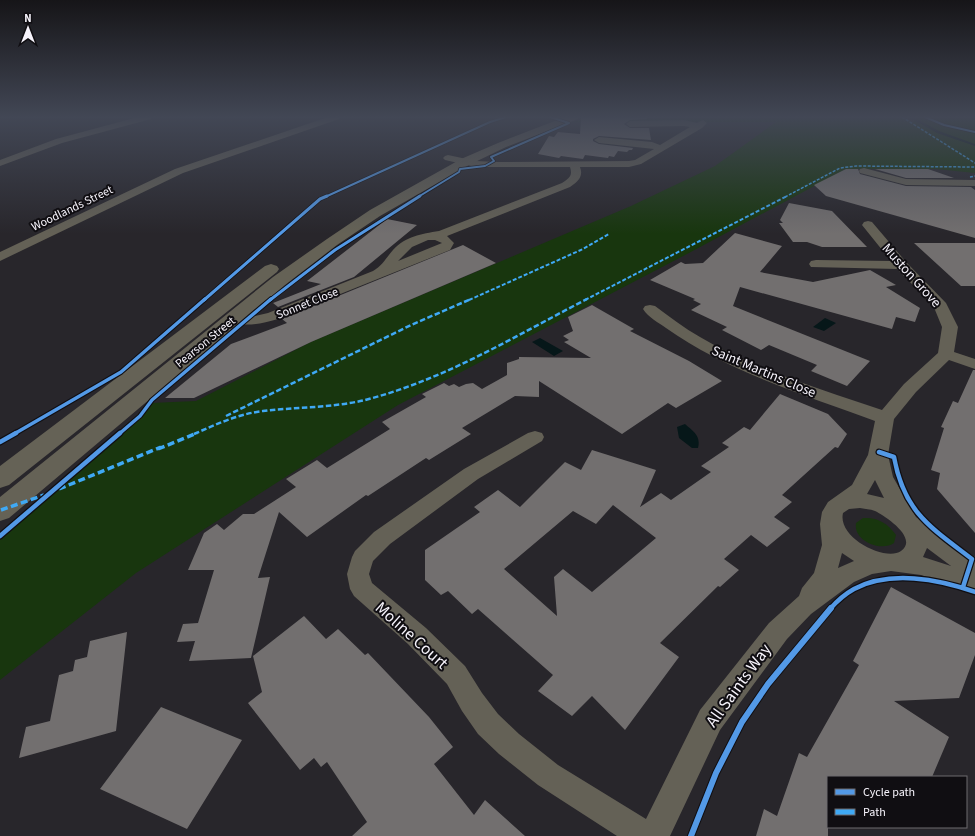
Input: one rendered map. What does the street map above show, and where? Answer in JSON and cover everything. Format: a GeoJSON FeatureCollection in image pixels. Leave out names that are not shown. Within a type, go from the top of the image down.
{"type":"FeatureCollection","features":[{"type":"Feature","properties":{"kind":"main road"},"geometry":{"type":"LineString","coordinates":[[434,165],[453,156]]}},
{"type":"Feature","properties":{"kind":"main road","name":"Pearson Street"},"geometry":{"type":"LineString","coordinates":[[0,511],[279,281],[362,221],[421,186],[478,156]]}},
{"type":"Feature","properties":{"kind":"main road","name":"Pearson Street"},"geometry":{"type":"LineString","coordinates":[[0,479],[292,253],[354,210],[400,182]]}},
{"type":"Feature","properties":{"kind":"street"},"geometry":{"type":"LineString","coordinates":[[0,163],[19,156]]}},
{"type":"Feature","properties":{"kind":"street","name":"Woodlands Street"},"geometry":{"type":"LineString","coordinates":[[0,257],[179,171],[223,156]]}},
{"type":"Feature","properties":{"kind":"street"},"geometry":{"type":"LineString","coordinates":[[448,158],[490,165],[574,165],[629,164],[638,162],[648,156]]}},
{"type":"Feature","properties":{"kind":"street"},"geometry":{"type":"LineString","coordinates":[[444,237],[473,221],[572,182],[576,176],[574,165]]}},
{"type":"Feature","properties":{"kind":"street"},"geometry":{"type":"LineString","coordinates":[[864,171],[906,182],[973,180]]}},
{"type":"Feature","properties":{"kind":"street","name":"Muston Grove"},"geometry":{"type":"LineString","coordinates":[[868,225],[901,265],[935,299],[946,316],[950,327],[946,354]]}},
{"type":"Feature","properties":{"kind":"street","name":"Sonnet Close"},"geometry":{"type":"LineString","coordinates":[[233,319],[255,321],[273,316],[446,247],[448,243],[444,237],[427,236],[416,239],[399,252],[388,268],[378,274]]}},
{"type":"Feature","properties":{"kind":"street"},"geometry":{"type":"LineString","coordinates":[[399,252],[399,255],[403,258],[423,256]]}},
{"type":"Feature","properties":{"kind":"street"},"geometry":{"type":"LineString","coordinates":[[816,264],[901,265]]}},
{"type":"Feature","properties":{"kind":"street","name":"Saint Martins Close"},"geometry":{"type":"LineString","coordinates":[[650,310],[680,332],[703,345],[760,371],[885,418]]}},
{"type":"Feature","properties":{"kind":"street"},"geometry":{"type":"LineString","coordinates":[[802,607],[824,577],[833,545],[835,512],[859,490],[878,455],[885,418],[910,388],[946,354],[975,364]]}},
{"type":"Feature","properties":{"kind":"street","name":"Moline Court"},"geometry":{"type":"LineString","coordinates":[[535,436],[471,474],[382,538],[363,557],[358,574],[362,589],[417,636],[456,675],[472,702],[488,724],[510,744],[548,775],[645,836]]}},
{"type":"Feature","properties":{"kind":"street"},"geometry":{"type":"LineString","coordinates":[[802,607],[846,575],[869,565],[898,562],[910,558],[916,551],[918,542],[915,533],[883,477],[878,455]]}},
{"type":"Feature","properties":{"kind":"street"},"geometry":{"type":"LineString","coordinates":[[975,568],[960,560],[908,523],[898,514],[873,502],[849,501],[835,512],[834,529],[841,540],[853,550],[868,557],[921,566],[975,583]]}},
{"type":"Feature","properties":{"kind":"street","name":"All Saints Way"},"geometry":{"type":"LineString","coordinates":[[654,836],[710,720],[778,631],[802,607]]}},
{"type":"Feature","properties":{"kind":"green space"},"geometry":{"type":"Polygon","coordinates":[[[729,156],[975,156],[975,173],[936,169],[846,169],[398,405],[136,573],[0,680],[0,536],[151,403],[196,401],[311,342],[631,206],[715,166],[729,156]]]}},
{"type":"Feature","properties":{"kind":"green space"},"geometry":{"type":"Polygon","coordinates":[[[863,518],[877,520],[886,524],[896,535],[894,543],[882,546],[863,540],[856,529],[856,523],[863,518]]]}},
{"type":"Feature","properties":{"kind":"shaded area"},"geometry":{"type":"Polygon","coordinates":[[[825,318],[836,323],[824,331],[813,327],[825,318]]]}},
{"type":"Feature","properties":{"kind":"shaded area"},"geometry":{"type":"Polygon","coordinates":[[[540,338],[563,351],[554,356],[532,342],[540,338]]]}},
{"type":"Feature","properties":{"kind":"shaded area"},"geometry":{"type":"Polygon","coordinates":[[[685,424],[698,437],[698,448],[692,448],[679,438],[677,427],[685,424]]]}},
{"type":"Feature","properties":{"kind":"building"},"geometry":{"type":"Polygon","coordinates":[[[549,156],[561,156],[559,158],[549,156]]]}},
{"type":"Feature","properties":{"kind":"building"},"geometry":{"type":"Polygon","coordinates":[[[561,156],[584,156],[583,159],[561,156]]]}},
{"type":"Feature","properties":{"kind":"building"},"geometry":{"type":"Polygon","coordinates":[[[593,156],[609,156],[608,158],[593,156]]]}},
{"type":"Feature","properties":{"kind":"building"},"geometry":{"type":"Polygon","coordinates":[[[846,169],[858,169],[860,174],[906,186],[971,187],[975,190],[975,238],[826,196],[814,185],[846,169]]]}},
{"type":"Feature","properties":{"kind":"building"},"geometry":{"type":"Polygon","coordinates":[[[875,169],[928,169],[954,178],[906,178],[875,169]]]}},
{"type":"Feature","properties":{"kind":"building"},"geometry":{"type":"Polygon","coordinates":[[[789,203],[832,211],[867,247],[822,247],[807,242],[793,242],[779,223],[783,223],[780,220],[789,203]]]}},
{"type":"Feature","properties":{"kind":"building"},"geometry":{"type":"Polygon","coordinates":[[[387,219],[417,225],[354,277],[278,307],[273,303],[321,284],[307,281],[387,219]]]}},
{"type":"Feature","properties":{"kind":"building"},"geometry":{"type":"Polygon","coordinates":[[[735,233],[782,246],[760,272],[813,282],[870,270],[896,285],[886,287],[920,308],[915,322],[896,317],[892,329],[740,287],[733,306],[870,361],[847,386],[811,371],[817,365],[769,345],[761,350],[722,330],[727,327],[691,310],[701,304],[693,300],[695,299],[650,280],[681,262],[685,264],[703,263],[735,233]]]}},
{"type":"Feature","properties":{"kind":"building"},"geometry":{"type":"Polygon","coordinates":[[[914,243],[975,243],[975,286],[961,286],[914,243]]]}},
{"type":"Feature","properties":{"kind":"building"},"geometry":{"type":"Polygon","coordinates":[[[463,245],[496,263],[311,342],[194,398],[165,398],[231,344],[287,323],[282,319],[463,245]]]}},
{"type":"Feature","properties":{"kind":"building"},"geometry":{"type":"Polygon","coordinates":[[[592,305],[634,329],[630,331],[689,361],[722,381],[676,408],[668,403],[622,434],[539,381],[539,397],[515,396],[462,428],[471,434],[429,460],[426,458],[368,496],[366,495],[307,537],[279,512],[258,578],[270,577],[251,658],[189,661],[195,641],[177,642],[183,624],[198,623],[214,570],[188,570],[204,533],[217,524],[224,530],[243,514],[254,514],[296,487],[286,479],[317,460],[327,468],[390,429],[382,422],[426,397],[422,394],[444,383],[449,386],[454,384],[459,387],[473,383],[482,389],[507,375],[507,363],[519,359],[519,357],[591,358],[564,342],[569,340],[563,336],[573,331],[568,317],[592,305]]]}},
{"type":"Feature","properties":{"kind":"building"},"geometry":{"type":"Polygon","coordinates":[[[973,370],[975,370],[975,533],[937,489],[940,473],[931,470],[944,428],[941,427],[953,401],[958,403],[973,370]]]}},
{"type":"Feature","properties":{"kind":"building"},"geometry":{"type":"Polygon","coordinates":[[[780,394],[828,414],[847,434],[838,448],[835,447],[782,495],[792,502],[774,517],[790,528],[767,547],[751,535],[724,559],[739,570],[720,587],[718,586],[660,643],[679,657],[625,730],[592,696],[572,716],[538,691],[553,675],[478,609],[472,614],[448,591],[441,595],[425,580],[425,550],[480,512],[474,507],[498,490],[520,507],[565,462],[581,470],[592,450],[656,470],[640,507],[661,493],[671,500],[711,472],[701,466],[729,447],[722,443],[744,427],[750,430],[780,394]],[[613,505],[596,524],[573,511],[504,569],[557,616],[554,577],[563,569],[592,592],[656,538],[613,505]]]}},
{"type":"Feature","properties":{"kind":"building"},"geometry":{"type":"Polygon","coordinates":[[[891,587],[975,633],[975,655],[959,698],[894,701],[949,737],[932,776],[827,776],[828,836],[756,836],[764,809],[777,816],[799,753],[807,757],[859,665],[853,661],[891,587]]]}},
{"type":"Feature","properties":{"kind":"building"},"geometry":{"type":"Polygon","coordinates":[[[304,616],[326,639],[338,629],[365,655],[368,653],[429,717],[453,747],[434,764],[474,815],[485,800],[525,836],[352,836],[367,822],[327,762],[321,767],[314,758],[300,770],[248,703],[262,692],[253,656],[304,616]]]}},
{"type":"Feature","properties":{"kind":"building"},"geometry":{"type":"Polygon","coordinates":[[[127,632],[116,731],[19,758],[26,727],[50,721],[59,675],[73,671],[75,660],[87,657],[90,641],[127,632]]]}},
{"type":"Feature","properties":{"kind":"building"},"geometry":{"type":"Polygon","coordinates":[[[161,707],[242,740],[187,829],[100,789],[161,707]]]}},
{"type":"Feature","properties":{"kind":"marked path"},"geometry":{"type":"LineString","coordinates":[[964,156],[975,163]]}},
{"type":"Feature","properties":{"kind":"marked path"},"geometry":{"type":"LineString","coordinates":[[158,449],[234,417],[262,411],[306,408],[363,400],[406,388],[439,375],[840,168],[856,166],[975,167]]}},
{"type":"Feature","properties":{"kind":"marked path"},"geometry":{"type":"LineString","coordinates":[[970,177],[975,176]]}},
{"type":"Feature","properties":{"kind":"marked path"},"geometry":{"type":"LineString","coordinates":[[226,416],[411,325],[583,249],[609,234]]}},
{"type":"Feature","properties":{"kind":"marked path"},"geometry":{"type":"LineString","coordinates":[[59,489],[161,447]]}},
{"type":"Feature","properties":{"kind":"marked path"},"geometry":{"type":"LineString","coordinates":[[1,510],[44,495]]}},
{"type":"Feature","properties":{"kind":"cycle path"},"geometry":{"type":"LineString","coordinates":[[0,442],[121,372],[320,199],[414,156]]}},
{"type":"Feature","properties":{"kind":"cycle path"},"geometry":{"type":"LineString","coordinates":[[0,536],[140,416],[152,400],[242,323],[311,267],[365,230],[459,172],[460,169],[465,167],[485,166],[494,161],[491,157],[493,156]]}},
{"type":"Feature","properties":{"kind":"cycle path"},"geometry":{"type":"LineString","coordinates":[[879,452],[894,457],[897,475],[903,491],[920,517],[944,538],[972,559],[963,587]]}},
{"type":"Feature","properties":{"kind":"cycle path"},"geometry":{"type":"LineString","coordinates":[[691,836],[716,773],[734,736],[750,709],[778,672],[834,604],[854,589],[867,583],[882,580],[914,579],[931,581],[962,587],[975,592]]}}]}
